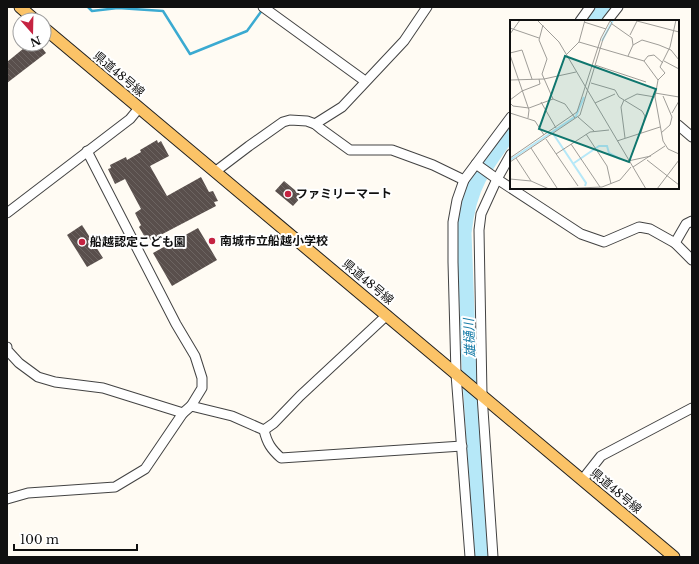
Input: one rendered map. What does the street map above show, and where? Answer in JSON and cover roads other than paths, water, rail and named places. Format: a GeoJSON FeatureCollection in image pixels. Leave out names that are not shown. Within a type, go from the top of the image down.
{"type":"FeatureCollection","features":[{"type":"Feature","properties":{"kind":"main road","name":"県道48号線"},"geometry":{"type":"LineString","coordinates":[[52,35],[674,557]]}},
{"type":"Feature","properties":{"kind":"street"},"geometry":{"type":"LineString","coordinates":[[263,7],[365,81]]}},
{"type":"Feature","properties":{"kind":"street"},"geometry":{"type":"LineString","coordinates":[[315,124],[342,107],[404,41],[427,7]]}},
{"type":"Feature","properties":{"kind":"street"},"geometry":{"type":"LineString","coordinates":[[581,20],[590,7]]}},
{"type":"Feature","properties":{"kind":"street"},"geometry":{"type":"LineString","coordinates":[[608,20],[618,7]]}},
{"type":"Feature","properties":{"kind":"street"},"geometry":{"type":"LineString","coordinates":[[7,213],[130,119],[139,108]]}},
{"type":"Feature","properties":{"kind":"street"},"geometry":{"type":"LineString","coordinates":[[470,557],[462,446],[452,262],[453,222],[457,200],[464,180],[510,118]]}},
{"type":"Feature","properties":{"kind":"street"},"geometry":{"type":"LineString","coordinates":[[216,171],[283,122],[290,120],[307,121],[315,124],[350,150],[392,150],[433,165],[464,180]]}},
{"type":"Feature","properties":{"kind":"street"},"geometry":{"type":"LineString","coordinates":[[679,126],[692,137]]}},
{"type":"Feature","properties":{"kind":"street"},"geometry":{"type":"LineString","coordinates":[[7,499],[28,493],[115,487],[145,469],[183,413],[191,406],[202,388],[202,378],[195,356],[176,324],[87,151]]}},
{"type":"Feature","properties":{"kind":"street"},"geometry":{"type":"LineString","coordinates":[[492,557],[480,393],[479,230],[481,214],[497,179],[510,156]]}},
{"type":"Feature","properties":{"kind":"street"},"geometry":{"type":"LineString","coordinates":[[476,164],[510,188]]}},
{"type":"Feature","properties":{"kind":"street"},"geometry":{"type":"LineString","coordinates":[[512,189],[580,234],[604,242],[639,227],[650,229],[675,243],[692,260]]}},
{"type":"Feature","properties":{"kind":"street"},"geometry":{"type":"LineString","coordinates":[[675,243],[686,224],[692,220]]}},
{"type":"Feature","properties":{"kind":"street"},"geometry":{"type":"LineString","coordinates":[[264,430],[274,423],[300,396],[387,315]]}},
{"type":"Feature","properties":{"kind":"street"},"geometry":{"type":"LineString","coordinates":[[7,347],[7,350],[19,363],[38,377],[55,382],[103,388],[183,413]]}},
{"type":"Feature","properties":{"kind":"street"},"geometry":{"type":"LineString","coordinates":[[191,406],[232,416],[264,430]]}},
{"type":"Feature","properties":{"kind":"street"},"geometry":{"type":"LineString","coordinates":[[584,480],[586,475],[601,456],[692,408]]}},
{"type":"Feature","properties":{"kind":"street"},"geometry":{"type":"LineString","coordinates":[[264,430],[271,449],[281,458],[462,446]]}},
{"type":"Feature","properties":{"kind":"waterway"},"geometry":{"type":"LineString","coordinates":[[88,7],[92,11],[118,8],[163,11],[190,54],[247,31],[263,9]]}},
{"type":"Feature","properties":{"kind":"waterway"},"geometry":{"type":"LineString","coordinates":[[593,7],[600,12]]}},
{"type":"Feature","properties":{"kind":"waterway","name":"雄樋川"},"geometry":{"type":"LineString","coordinates":[[595,20],[604,7]]}},
{"type":"Feature","properties":{"kind":"waterway","name":"雄樋川"},"geometry":{"type":"LineString","coordinates":[[481,557],[469,363],[464,233],[469,205],[476,184],[486,166],[510,132]]}},
{"type":"Feature","properties":{"kind":"place","name":"ファミリーマート"},"geometry":{"type":"Point","coordinates":[288,194]}},
{"type":"Feature","properties":{"kind":"place","name":"南城市立船越小学校"},"geometry":{"type":"Point","coordinates":[212,241]}},
{"type":"Feature","properties":{"kind":"place","name":"船越認定こども園"},"geometry":{"type":"Point","coordinates":[82,242]}}]}
